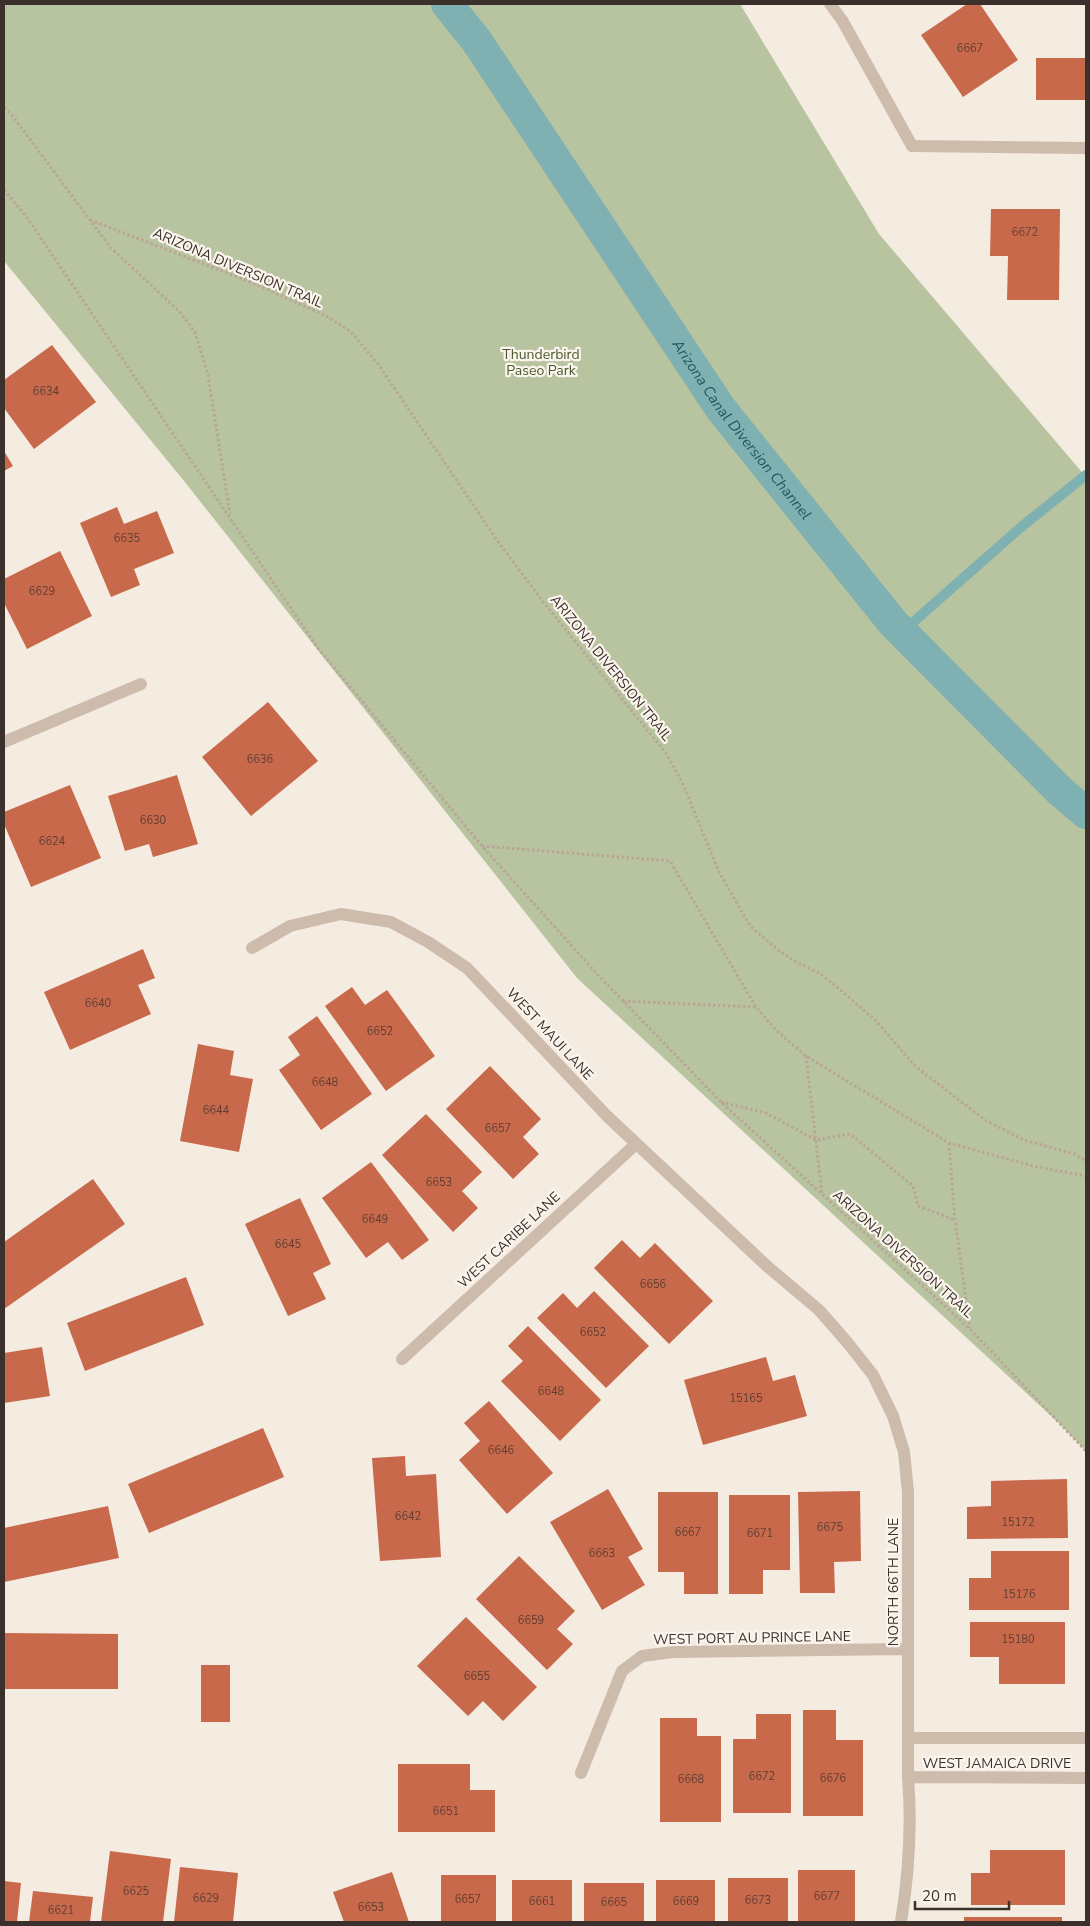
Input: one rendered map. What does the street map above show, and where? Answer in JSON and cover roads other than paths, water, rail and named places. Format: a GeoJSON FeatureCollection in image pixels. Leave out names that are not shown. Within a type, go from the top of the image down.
{"type":"FeatureCollection","features":[{"type":"Feature","properties":{"kind":"street"},"geometry":{"type":"LineString","coordinates":[[830,4],[912,146],[1086,148]]}},
{"type":"Feature","properties":{"kind":"street"},"geometry":{"type":"LineString","coordinates":[[4,742],[141,684]]}},
{"type":"Feature","properties":{"kind":"street","name":"WEST MAUI LANE"},"geometry":{"type":"LineString","coordinates":[[252,948],[290,926],[341,914],[391,922],[428,942],[467,968],[636,1144],[786,1282]]}},
{"type":"Feature","properties":{"kind":"street","name":"WEST CARIBE LANE"},"geometry":{"type":"LineString","coordinates":[[402,1359],[636,1144]]}},
{"type":"Feature","properties":{"kind":"street","name":"NORTH 66TH LANE"},"geometry":{"type":"LineString","coordinates":[[786,1282],[820,1310],[873,1375],[893,1416],[904,1452],[908,1492],[908,1777],[911,1814],[909,1872],[902,1922]]}},
{"type":"Feature","properties":{"kind":"street","name":"WEST PORT AU PRINCE LANE"},"geometry":{"type":"LineString","coordinates":[[581,1773],[622,1671],[642,1656],[673,1652],[908,1649]]}},
{"type":"Feature","properties":{"kind":"street","name":"WEST JAMAICA DRIVE"},"geometry":{"type":"LineString","coordinates":[[909,1738],[1086,1738]]}},
{"type":"Feature","properties":{"kind":"street","name":"WEST JAMAICA DRIVE"},"geometry":{"type":"LineString","coordinates":[[908,1777],[1086,1778]]}},
{"type":"Feature","properties":{"kind":"waterway","name":"Arizona Canal Diversion Channel"},"geometry":{"type":"LineString","coordinates":[[447,4],[476,40],[721,409],[893,623],[1060,791],[1086,813]]}},
{"type":"Feature","properties":{"kind":"waterway"},"geometry":{"type":"LineString","coordinates":[[902,632],[1020,528],[1086,475]]}},
{"type":"Feature","properties":{"kind":"park label","name":"Thunderbird Paseo Park"},"geometry":{"type":"Point","coordinates":[541,362]}}]}
